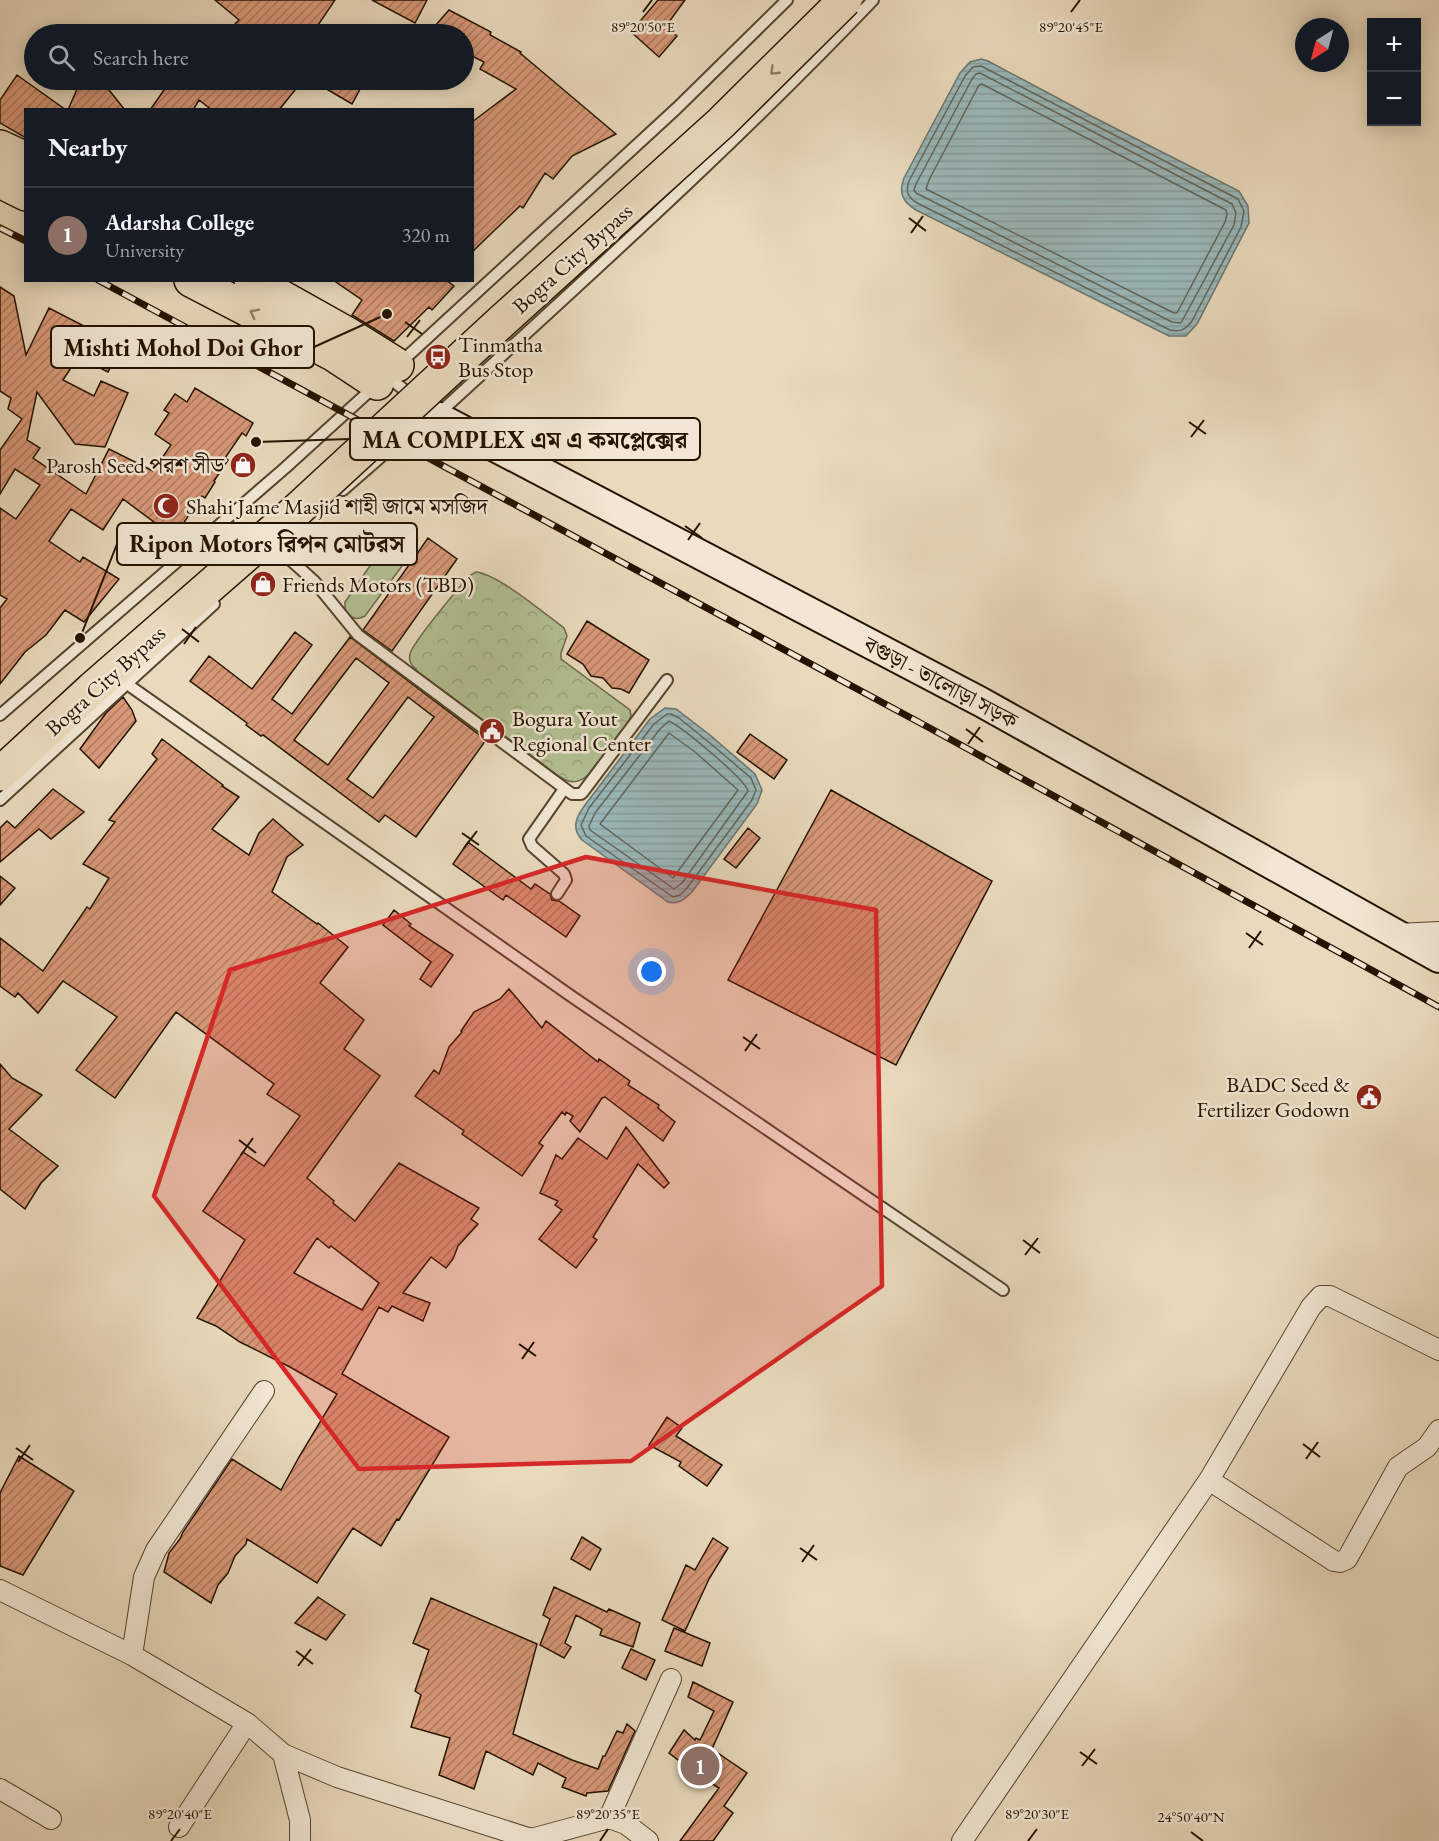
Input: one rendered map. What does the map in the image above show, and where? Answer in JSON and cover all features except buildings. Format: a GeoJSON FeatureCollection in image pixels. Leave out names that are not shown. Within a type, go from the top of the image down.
{"type":"FeatureCollection","features":[{"type":"Feature","properties":{"kind":"highway","name":"Bogra City Bypass"},"geometry":{"type":"LineString","coordinates":[[0,746],[282,499],[479,315],[626,182],[817,0]]}},
{"type":"Feature","properties":{"kind":"highway","name":"Bogra City Bypass"},"geometry":{"type":"LineString","coordinates":[[0,774],[92,689],[296,511],[721,123],[845,0]]}},
{"type":"Feature","properties":{"kind":"highway"},"geometry":{"type":"LineString","coordinates":[[0,147],[24,158]]}},
{"type":"Feature","properties":{"kind":"highway"},"geometry":{"type":"LineString","coordinates":[[0,181],[24,193]]}},
{"type":"Feature","properties":{"kind":"highway"},"geometry":{"type":"LineString","coordinates":[[195,282],[333,354],[387,375]]}},
{"type":"Feature","properties":{"kind":"highway"},"geometry":{"type":"LineString","coordinates":[[255,282],[349,335],[387,375]]}},
{"type":"Feature","properties":{"kind":"street","name":"বগুড়া - তালোড়া সড়ক"},"geometry":{"type":"LineString","coordinates":[[436,416],[981,702],[1439,958]]}},
{"type":"Feature","properties":{"kind":"street"},"geometry":{"type":"LineString","coordinates":[[1397,934],[1439,932]]}},
{"type":"Feature","properties":{"kind":"street"},"geometry":{"type":"LineString","coordinates":[[962,1841],[1209,1480],[1311,1307],[1321,1296],[1330,1296],[1349,1304],[1439,1350]]}},
{"type":"Feature","properties":{"kind":"street"},"geometry":{"type":"LineString","coordinates":[[132,1655],[144,1577],[156,1550],[264,1391]]}},
{"type":"Feature","properties":{"kind":"street"},"geometry":{"type":"LineString","coordinates":[[1209,1480],[1340,1562],[1347,1559],[1398,1467],[1427,1447],[1439,1430]]}},
{"type":"Feature","properties":{"kind":"street"},"geometry":{"type":"LineString","coordinates":[[0,1590],[132,1655],[247,1723],[283,1754],[337,1777],[531,1839],[609,1818],[626,1824],[648,1841]]}},
{"type":"Feature","properties":{"kind":"street"},"geometry":{"type":"LineString","coordinates":[[609,1818],[671,1679]]}},
{"type":"Feature","properties":{"kind":"street"},"geometry":{"type":"LineString","coordinates":[[179,1827],[247,1723]]}},
{"type":"Feature","properties":{"kind":"street"},"geometry":{"type":"LineString","coordinates":[[283,1754],[300,1820],[300,1841]]}},
{"type":"Feature","properties":{"kind":"street"},"geometry":{"type":"LineString","coordinates":[[0,1789],[51,1819]]}},
{"type":"Feature","properties":{"kind":"lane"},"geometry":{"type":"LineString","coordinates":[[0,715],[285,468],[677,108],[787,0]]}},
{"type":"Feature","properties":{"kind":"lane"},"geometry":{"type":"LineString","coordinates":[[337,495],[407,434],[436,416],[686,187],[797,80],[873,0]]}},
{"type":"Feature","properties":{"kind":"lane"},"geometry":{"type":"LineString","coordinates":[[387,375],[436,416]]}},
{"type":"Feature","properties":{"kind":"lane"},"geometry":{"type":"LineString","coordinates":[[268,555],[281,544],[358,634],[572,795],[582,794],[668,680]]}},
{"type":"Feature","properties":{"kind":"lane"},"geometry":{"type":"LineString","coordinates":[[0,800],[224,596]]}},
{"type":"Feature","properties":{"kind":"lane"},"geometry":{"type":"LineString","coordinates":[[126,684],[571,996],[1003,1290]]}},
{"type":"Feature","properties":{"kind":"lane"},"geometry":{"type":"LineString","coordinates":[[557,894],[566,880],[564,873],[532,846],[529,838],[564,789]]}},
{"type":"Feature","properties":{"kind":"highlighted area"},"geometry":{"type":"Polygon","coordinates":[[[586,857],[876,910],[882,1286],[631,1461],[359,1469],[154,1196],[230,970],[586,857]]]}},
{"type":"Feature","properties":{"kind":"green space"},"geometry":{"type":"Polygon","coordinates":[[[392,549],[402,558],[402,566],[365,616],[354,618],[345,609],[345,602],[381,550],[392,549]]]}},
{"type":"Feature","properties":{"kind":"green space"},"geometry":{"type":"Polygon","coordinates":[[[476,572],[485,574],[509,587],[564,628],[567,636],[561,659],[630,710],[631,716],[627,725],[588,775],[581,780],[571,782],[560,777],[417,671],[411,663],[410,654],[413,648],[436,615],[469,576],[476,572]]]}},
{"type":"Feature","properties":{"kind":"water"},"geometry":{"type":"Polygon","coordinates":[[[981,59],[1239,191],[1248,206],[1249,223],[1197,324],[1186,336],[1169,336],[916,210],[905,200],[902,193],[904,178],[960,73],[970,62],[981,59]]]}},
{"type":"Feature","properties":{"kind":"water"},"geometry":{"type":"Polygon","coordinates":[[[665,708],[676,709],[710,735],[755,774],[762,790],[757,804],[692,892],[675,903],[668,902],[582,840],[576,827],[577,818],[585,805],[650,719],[665,708]]]}},
{"type":"Feature","properties":{"kind":"railway"},"geometry":{"type":"LineString","coordinates":[[0,228],[24,240]]}},
{"type":"Feature","properties":{"kind":"railway"},"geometry":{"type":"LineString","coordinates":[[102,282],[926,726],[1439,1007]]}},
{"type":"Feature","properties":{"kind":"place","name":"Mishti Mohol Doi Ghor"},"geometry":{"type":"Point","coordinates":[387,314]}},
{"type":"Feature","properties":{"kind":"place","name":"Tinmatha Bus Stop"},"geometry":{"type":"Point","coordinates":[438,357]}},
{"type":"Feature","properties":{"kind":"place","name":"MA COMPLEX এম এ কমপ্লেক্সের"},"geometry":{"type":"Point","coordinates":[256,442]}},
{"type":"Feature","properties":{"kind":"place","name":"Parosh Seed পরশ সীড"},"geometry":{"type":"Point","coordinates":[243,465]}},
{"type":"Feature","properties":{"kind":"place","name":"Shahi Jame Masjid শাহী জামে মসজিদ"},"geometry":{"type":"Point","coordinates":[166,506]}},
{"type":"Feature","properties":{"kind":"place","name":"Friends Motors (TBD)"},"geometry":{"type":"Point","coordinates":[263,584]}},
{"type":"Feature","properties":{"kind":"place","name":"Ripon Motors রিপন মোটরস"},"geometry":{"type":"Point","coordinates":[80,638]}},
{"type":"Feature","properties":{"kind":"place","name":"Bogura Yout Regional Center"},"geometry":{"type":"Point","coordinates":[492,731]}},
{"type":"Feature","properties":{"kind":"place","name":"BADC Seed & Fertilizer Godown"},"geometry":{"type":"Point","coordinates":[1369,1097]}},
{"type":"Feature","properties":{"kind":"place","name":"Adarsha College"},"geometry":{"type":"Point","coordinates":[700,1766]}}]}
